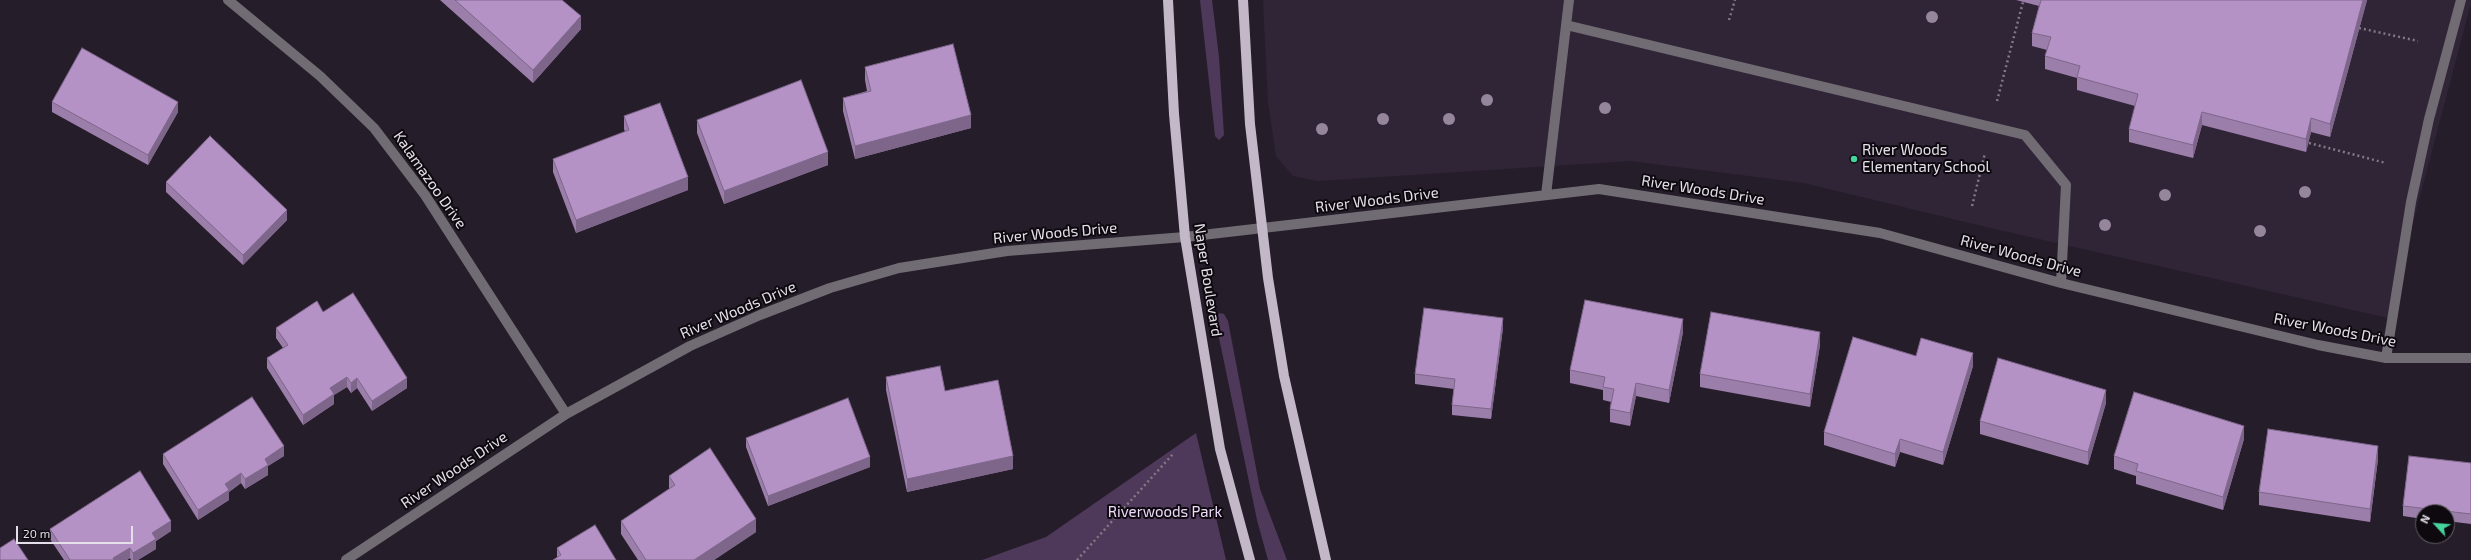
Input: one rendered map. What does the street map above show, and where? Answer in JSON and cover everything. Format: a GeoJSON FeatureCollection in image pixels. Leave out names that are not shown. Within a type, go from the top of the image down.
{"type":"FeatureCollection","features":[{"type":"Feature","properties":{"kind":"main road","name":"Naper Boulevard"},"geometry":{"type":"LineString","coordinates":[[1168,0],[1174,114],[1185,237],[1220,449],[1250,560]]}},
{"type":"Feature","properties":{"kind":"main road"},"geometry":{"type":"LineString","coordinates":[[1243,0],[1250,124],[1261,229],[1284,376],[1326,560]]}},
{"type":"Feature","properties":{"kind":"street","name":"Kalamazoo Drive"},"geometry":{"type":"LineString","coordinates":[[228,0],[320,76],[374,128],[425,195],[566,414]]}},
{"type":"Feature","properties":{"kind":"street"},"geometry":{"type":"LineString","coordinates":[[1546,195],[1569,0]]}},
{"type":"Feature","properties":{"kind":"street"},"geometry":{"type":"LineString","coordinates":[[2386,358],[2411,202],[2429,118],[2461,0]]}},
{"type":"Feature","properties":{"kind":"street"},"geometry":{"type":"LineString","coordinates":[[1566,25],[2025,135],[2066,184],[2061,282]]}},
{"type":"Feature","properties":{"kind":"street","name":"River Woods Drive"},"geometry":{"type":"LineString","coordinates":[[346,560],[566,414],[690,346],[760,315],[830,288],[899,268],[1008,251],[1185,237],[1599,189],[1880,233],[2061,282],[2318,345],[2386,358],[2471,358]]}},
{"type":"Feature","properties":{"kind":"path"},"geometry":{"type":"LineString","coordinates":[[1729,20],[1735,0]]}},
{"type":"Feature","properties":{"kind":"path"},"geometry":{"type":"LineString","coordinates":[[2359,28],[2418,41]]}},
{"type":"Feature","properties":{"kind":"path"},"geometry":{"type":"LineString","coordinates":[[2309,143],[2386,163]]}},
{"type":"Feature","properties":{"kind":"path"},"geometry":{"type":"LineString","coordinates":[[1077,560],[1173,454]]}},
{"type":"Feature","properties":{"kind":"shaded area","name":"River Woods Elementary School"},"geometry":{"type":"Polygon","coordinates":[[[1263,0],[2471,0],[2471,3],[2388,318],[1986,227],[1804,183],[1630,161],[1317,181],[1293,176],[1276,156],[1268,102],[1263,0]]]}},
{"type":"Feature","properties":{"kind":"green space"},"geometry":{"type":"Polygon","coordinates":[[[1200,0],[1212,0],[1219,57],[1224,135],[1219,140],[1215,136],[1200,0]]]}},
{"type":"Feature","properties":{"kind":"green space"},"geometry":{"type":"Polygon","coordinates":[[[1219,313],[1224,314],[1228,321],[1260,489],[1287,560],[1268,560],[1257,520],[1218,333],[1217,319],[1219,313]]]}},
{"type":"Feature","properties":{"kind":"green space","name":"Riverwoods Park"},"geometry":{"type":"Polygon","coordinates":[[[1196,433],[1226,560],[982,560],[1046,537],[1196,433]]]}},
{"type":"Feature","properties":{"kind":"building"},"geometry":{"type":"Polygon","coordinates":[[[455,0],[562,0],[581,16],[533,70],[455,0]]]}},
{"type":"Feature","properties":{"kind":"building"},"geometry":{"type":"Polygon","coordinates":[[[2041,0],[2363,0],[2330,124],[2311,118],[2306,139],[2202,112],[2193,145],[2129,129],[2138,94],[2077,77],[2080,66],[2045,56],[2051,37],[2032,33],[2041,0]]]}},
{"type":"Feature","properties":{"kind":"building"},"geometry":{"type":"Polygon","coordinates":[[[953,44],[971,115],[855,146],[843,98],[871,91],[865,67],[953,44]]]}},
{"type":"Feature","properties":{"kind":"building"},"geometry":{"type":"Polygon","coordinates":[[[82,48],[178,102],[148,155],[52,102],[82,48]]]}},
{"type":"Feature","properties":{"kind":"building"},"geometry":{"type":"Polygon","coordinates":[[[801,80],[828,152],[724,191],[697,120],[801,80]]]}},
{"type":"Feature","properties":{"kind":"building"},"geometry":{"type":"Polygon","coordinates":[[[660,103],[688,177],[576,220],[553,159],[629,130],[624,116],[660,103]]]}},
{"type":"Feature","properties":{"kind":"building"},"geometry":{"type":"Polygon","coordinates":[[[210,136],[287,210],[243,255],[166,182],[210,136]]]}},
{"type":"Feature","properties":{"kind":"building"},"geometry":{"type":"Polygon","coordinates":[[[353,293],[407,378],[372,401],[357,378],[351,383],[347,377],[330,388],[334,394],[303,415],[267,358],[288,345],[276,328],[317,301],[323,312],[353,293]]]}},
{"type":"Feature","properties":{"kind":"building"},"geometry":{"type":"Polygon","coordinates":[[[1585,300],[1683,319],[1669,390],[1636,383],[1630,413],[1610,409],[1614,389],[1603,387],[1605,377],[1570,370],[1585,300]]]}},
{"type":"Feature","properties":{"kind":"building"},"geometry":{"type":"Polygon","coordinates":[[[1424,308],[1503,318],[1491,409],[1452,405],[1455,379],[1415,374],[1424,308]]]}},
{"type":"Feature","properties":{"kind":"building"},"geometry":{"type":"Polygon","coordinates":[[[1711,312],[1820,332],[1810,394],[1700,374],[1711,312]]]}},
{"type":"Feature","properties":{"kind":"building"},"geometry":{"type":"Polygon","coordinates":[[[1853,337],[1916,356],[1921,338],[1973,353],[1943,452],[1900,439],[1895,454],[1824,432],[1853,337]]]}},
{"type":"Feature","properties":{"kind":"building"},"geometry":{"type":"Polygon","coordinates":[[[1998,358],[2106,390],[2088,452],[1980,421],[1998,358]]]}},
{"type":"Feature","properties":{"kind":"building"},"geometry":{"type":"Polygon","coordinates":[[[940,366],[945,391],[998,380],[1013,456],[907,479],[886,377],[940,366]]]}},
{"type":"Feature","properties":{"kind":"building"},"geometry":{"type":"Polygon","coordinates":[[[2134,392],[2244,426],[2223,497],[2136,471],[2138,464],[2114,456],[2134,392]]]}},
{"type":"Feature","properties":{"kind":"building"},"geometry":{"type":"Polygon","coordinates":[[[252,397],[284,446],[265,459],[268,465],[245,479],[241,473],[225,484],[229,490],[198,510],[163,454],[252,397]]]}},
{"type":"Feature","properties":{"kind":"building"},"geometry":{"type":"Polygon","coordinates":[[[848,398],[870,457],[768,496],[746,438],[848,398]]]}},
{"type":"Feature","properties":{"kind":"building"},"geometry":{"type":"Polygon","coordinates":[[[2268,429],[2378,446],[2370,509],[2259,492],[2268,429]]]}},
{"type":"Feature","properties":{"kind":"building"},"geometry":{"type":"Polygon","coordinates":[[[710,448],[756,519],[694,560],[646,560],[621,521],[675,485],[669,476],[710,448]]]}},
{"type":"Feature","properties":{"kind":"building"},"geometry":{"type":"Polygon","coordinates":[[[2409,456],[2471,463],[2471,514],[2455,512],[2455,504],[2415,504],[2415,507],[2403,506],[2409,456]]]}},
{"type":"Feature","properties":{"kind":"building"},"geometry":{"type":"Polygon","coordinates":[[[140,471],[171,521],[152,533],[156,539],[133,553],[130,548],[113,558],[114,560],[70,560],[50,529],[140,471]]]}},
{"type":"Feature","properties":{"kind":"building"},"geometry":{"type":"Polygon","coordinates":[[[595,525],[616,560],[553,560],[561,555],[557,548],[595,525]]]}},
{"type":"Feature","properties":{"kind":"building"},"geometry":{"type":"Polygon","coordinates":[[[14,539],[28,560],[0,560],[0,548],[14,539]]]}},
{"type":"Feature","properties":{"kind":"place","name":"River Woods Elementary School"},"geometry":{"type":"Point","coordinates":[1854,159]}}]}
